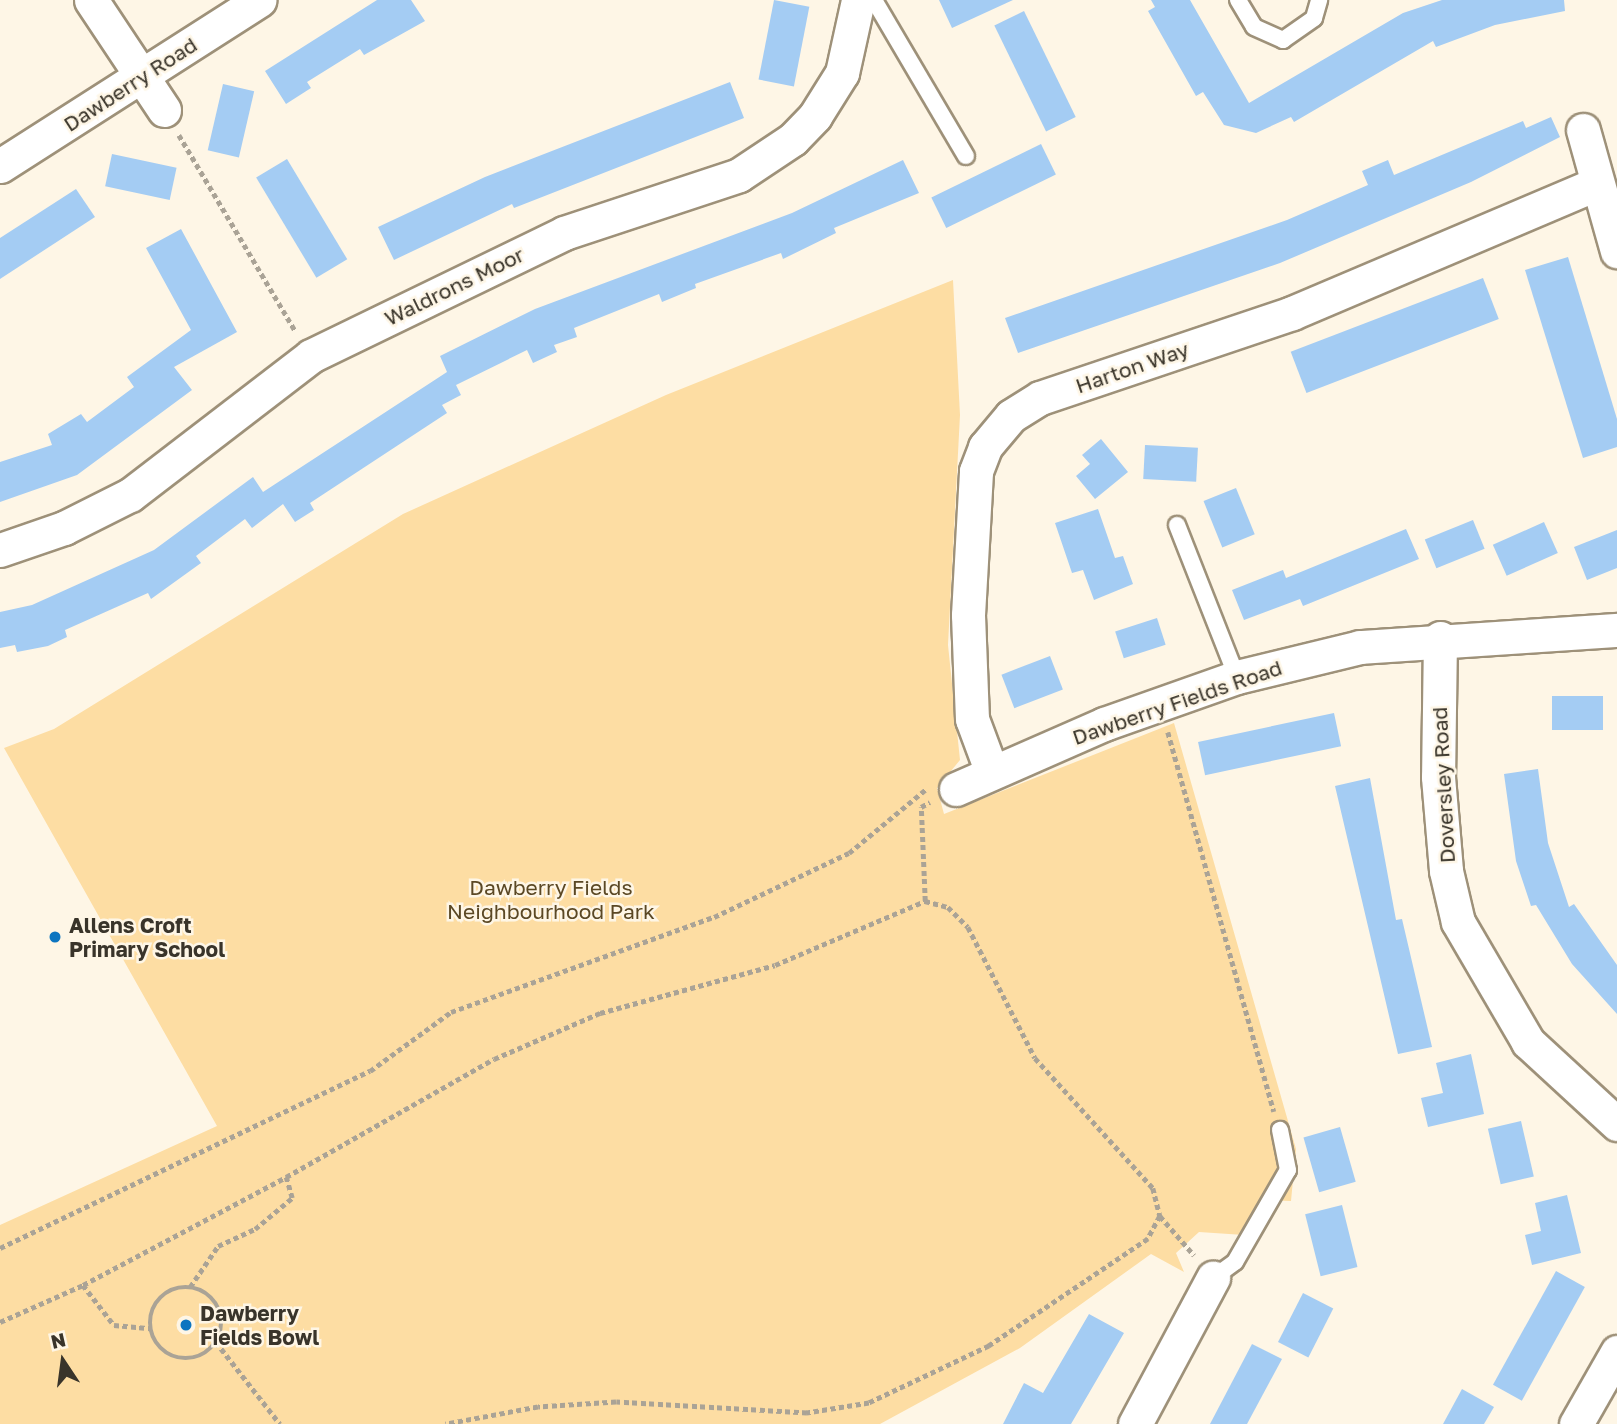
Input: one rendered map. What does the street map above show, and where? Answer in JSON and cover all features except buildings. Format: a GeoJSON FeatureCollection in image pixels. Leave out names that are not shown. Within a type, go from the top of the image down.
{"type":"FeatureCollection","features":[{"type":"Feature","properties":{"kind":"street"},"geometry":{"type":"LineString","coordinates":[[91,0],[164,110]]}},
{"type":"Feature","properties":{"kind":"street","name":"Dawberry Road"},"geometry":{"type":"LineString","coordinates":[[0,166],[260,0]]}},
{"type":"Feature","properties":{"kind":"street","name":"Waldrons Moor"},"geometry":{"type":"LineString","coordinates":[[0,550],[64,528],[130,495],[311,356],[564,233],[750,167],[793,139],[815,116],[842,73],[858,0]]}},
{"type":"Feature","properties":{"kind":"street"},"geometry":{"type":"LineString","coordinates":[[1583,130],[1617,251]]}},
{"type":"Feature","properties":{"kind":"street","name":"Harton Way"},"geometry":{"type":"LineString","coordinates":[[991,770],[972,719],[968,615],[976,471],[985,447],[1011,416],[1040,398],[1292,313],[1596,184]]}},
{"type":"Feature","properties":{"kind":"street","name":"Dawberry Fields Road"},"geometry":{"type":"LineString","coordinates":[[956,789],[991,770],[1237,677],[1360,647],[1440,638],[1617,630]]}},
{"type":"Feature","properties":{"kind":"street","name":"Doversley Road"},"geometry":{"type":"LineString","coordinates":[[1440,638],[1438,777],[1446,872],[1458,922],[1528,1042],[1617,1124]]}},
{"type":"Feature","properties":{"kind":"street"},"geometry":{"type":"LineString","coordinates":[[1135,1424],[1213,1278]]}},
{"type":"Feature","properties":{"kind":"street"},"geometry":{"type":"LineString","coordinates":[[1576,1424],[1617,1352]]}},
{"type":"Feature","properties":{"kind":"lane"},"geometry":{"type":"LineString","coordinates":[[874,0],[966,156]]}},
{"type":"Feature","properties":{"kind":"lane"},"geometry":{"type":"LineString","coordinates":[[1238,0],[1254,27],[1283,40],[1314,18],[1319,0]]}},
{"type":"Feature","properties":{"kind":"lane"},"geometry":{"type":"LineString","coordinates":[[1177,525],[1237,677]]}},
{"type":"Feature","properties":{"kind":"lane"},"geometry":{"type":"LineString","coordinates":[[1213,1278],[1235,1262],[1288,1170],[1280,1130]]}},
{"type":"Feature","properties":{"kind":"path"},"geometry":{"type":"LineString","coordinates":[[164,110],[311,356]]}},
{"type":"Feature","properties":{"kind":"path"},"geometry":{"type":"LineString","coordinates":[[1161,704],[1280,1130]]}},
{"type":"Feature","properties":{"kind":"path"},"geometry":{"type":"LineString","coordinates":[[0,1248],[370,1071],[451,1012],[714,917],[849,853],[942,776],[956,789],[921,807],[925,901]]}},
{"type":"Feature","properties":{"kind":"path"},"geometry":{"type":"LineString","coordinates":[[0,1322],[83,1285],[286,1177],[494,1059],[576,1023],[775,965],[925,901],[948,907],[968,927],[1035,1058],[1153,1188],[1160,1216],[1213,1278]]}},
{"type":"Feature","properties":{"kind":"path"},"geometry":{"type":"LineString","coordinates":[[150,1329],[160,1298],[190,1287],[218,1246],[255,1229],[292,1198],[286,1177]]}},
{"type":"Feature","properties":{"kind":"path"},"geometry":{"type":"LineString","coordinates":[[446,1424],[538,1407],[616,1402],[807,1413],[869,1403],[929,1378],[1048,1308],[1148,1239],[1160,1216]]}},
{"type":"Feature","properties":{"kind":"path"},"geometry":{"type":"LineString","coordinates":[[83,1285],[114,1325],[150,1329],[173,1356],[197,1357],[216,1342],[222,1322],[216,1303],[190,1287]]}},
{"type":"Feature","properties":{"kind":"path"},"geometry":{"type":"LineString","coordinates":[[216,1342],[280,1424]]}},
{"type":"Feature","properties":{"kind":"green space","name":"Dawberry Fields Neighbourhood Park"},"geometry":{"type":"Polygon","coordinates":[[[953,280],[960,415],[948,645],[960,760],[937,788],[944,814],[1174,723],[1296,1149],[1291,1201],[1266,1200],[1244,1235],[1199,1232],[1176,1253],[1184,1272],[1151,1254],[1020,1348],[880,1424],[0,1424],[0,1225],[217,1126],[4,748],[54,729],[403,514],[666,395],[953,280]]]}},
{"type":"Feature","properties":{"kind":"place","name":"Allens Croft Primary School"},"geometry":{"type":"Point","coordinates":[55,937]}},
{"type":"Feature","properties":{"kind":"place","name":"Dawberry Fields Bowl"},"geometry":{"type":"Point","coordinates":[186,1325]}}]}
